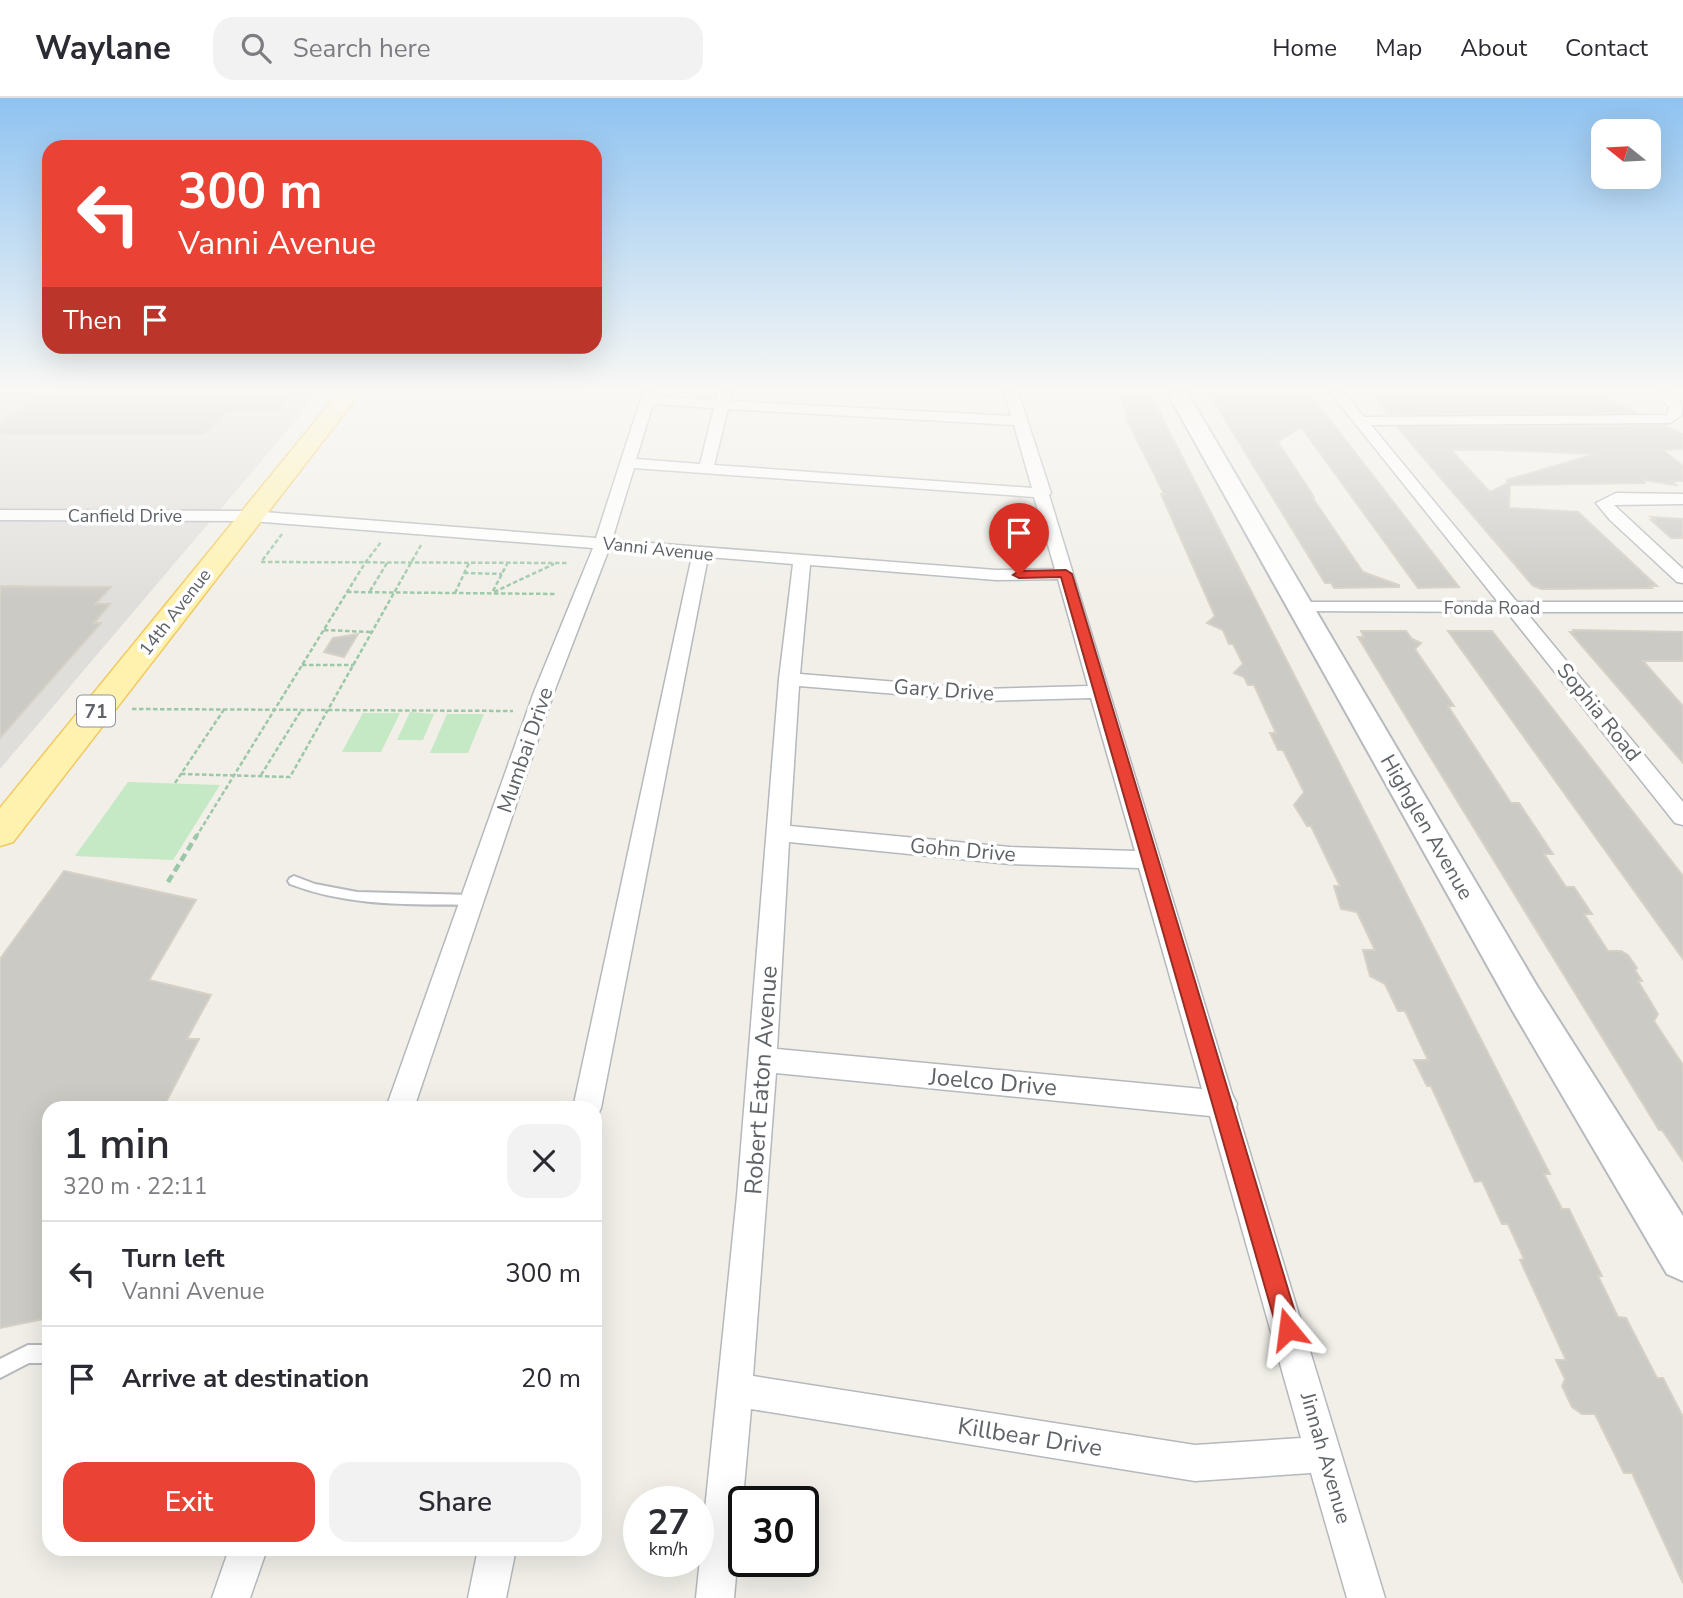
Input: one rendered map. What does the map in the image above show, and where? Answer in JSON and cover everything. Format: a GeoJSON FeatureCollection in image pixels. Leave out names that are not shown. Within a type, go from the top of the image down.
{"type":"FeatureCollection","features":[{"type":"Feature","properties":{"kind":"main road","name":"14th Avenue"},"geometry":{"type":"LineString","coordinates":[[0,833],[294,462]]}},
{"type":"Feature","properties":{"kind":"street"},"geometry":{"type":"LineString","coordinates":[[706,469],[708,462]]}},
{"type":"Feature","properties":{"kind":"street","name":"Jinnah Avenue"},"geometry":{"type":"LineString","coordinates":[[1033,462],[1366,1598]]}},
{"type":"Feature","properties":{"kind":"street","name":"Highglen Avenue"},"geometry":{"type":"LineString","coordinates":[[1218,462],[1524,997],[1683,1258]]}},
{"type":"Feature","properties":{"kind":"street","name":"Sophia Road"},"geometry":{"type":"LineString","coordinates":[[1392,462],[1683,817]]}},
{"type":"Feature","properties":{"kind":"street"},"geometry":{"type":"LineString","coordinates":[[628,463],[1043,493]]}},
{"type":"Feature","properties":{"kind":"street","name":"Mumbai Drive"},"geometry":{"type":"LineString","coordinates":[[402,1101],[544,692],[603,543],[628,463]]}},
{"type":"Feature","properties":{"kind":"street"},"geometry":{"type":"LineString","coordinates":[[1683,499],[1616,498],[1604,503],[1683,578]]}},
{"type":"Feature","properties":{"kind":"street","name":"Canfield Drive"},"geometry":{"type":"LineString","coordinates":[[0,515],[250,516]]}},
{"type":"Feature","properties":{"kind":"street","name":"Vanni Avenue"},"geometry":{"type":"LineString","coordinates":[[250,516],[996,575],[1066,574]]}},
{"type":"Feature","properties":{"kind":"street"},"geometry":{"type":"LineString","coordinates":[[588,1101],[701,553]]}},
{"type":"Feature","properties":{"kind":"street","name":"Robert Eaton Avenue"},"geometry":{"type":"LineString","coordinates":[[715,1598],[736,1390],[763,1060],[789,679],[802,561]]}},
{"type":"Feature","properties":{"kind":"street","name":"Fonda Road"},"geometry":{"type":"LineString","coordinates":[[1302,607],[1683,607]]}},
{"type":"Feature","properties":{"kind":"street","name":"Gary Drive"},"geometry":{"type":"LineString","coordinates":[[789,679],[981,694],[1072,694],[1100,691]]}},
{"type":"Feature","properties":{"kind":"street","name":"Gohn Drive"},"geometry":{"type":"LineString","coordinates":[[778,833],[986,853],[1103,860],[1149,859]]}},
{"type":"Feature","properties":{"kind":"street","name":"Joelco Drive"},"geometry":{"type":"LineString","coordinates":[[763,1060],[1223,1104]]}},
{"type":"Feature","properties":{"kind":"street","name":"Killbear Drive"},"geometry":{"type":"LineString","coordinates":[[736,1390],[1195,1464],[1325,1454]]}},
{"type":"Feature","properties":{"kind":"street"},"geometry":{"type":"LineString","coordinates":[[231,1598],[246,1556]]}},
{"type":"Feature","properties":{"kind":"street"},"geometry":{"type":"LineString","coordinates":[[487,1598],[496,1556]]}},
{"type":"Feature","properties":{"kind":"lane"},"geometry":{"type":"LineString","coordinates":[[294,881],[316,892],[473,900]]}},
{"type":"Feature","properties":{"kind":"lane"},"geometry":{"type":"LineString","coordinates":[[0,1369],[28,1354],[42,1354]]}},
{"type":"Feature","properties":{"kind":"path"},"geometry":{"type":"LineString","coordinates":[[282,534],[261,562],[568,564]]}},
{"type":"Feature","properties":{"kind":"path"},"geometry":{"type":"LineString","coordinates":[[168,882],[365,563],[381,542]]}},
{"type":"Feature","properties":{"kind":"path"},"geometry":{"type":"LineString","coordinates":[[181,774],[290,777],[421,545]]}},
{"type":"Feature","properties":{"kind":"path"},"geometry":{"type":"LineString","coordinates":[[369,592],[387,563]]}},
{"type":"Feature","properties":{"kind":"path"},"geometry":{"type":"LineString","coordinates":[[454,593],[469,563]]}},
{"type":"Feature","properties":{"kind":"path"},"geometry":{"type":"LineString","coordinates":[[492,593],[507,563]]}},
{"type":"Feature","properties":{"kind":"path"},"geometry":{"type":"LineString","coordinates":[[492,593],[556,563]]}},
{"type":"Feature","properties":{"kind":"path"},"geometry":{"type":"LineString","coordinates":[[464,573],[502,574]]}},
{"type":"Feature","properties":{"kind":"path"},"geometry":{"type":"LineString","coordinates":[[347,592],[557,594]]}},
{"type":"Feature","properties":{"kind":"path"},"geometry":{"type":"LineString","coordinates":[[324,631],[372,632]]}},
{"type":"Feature","properties":{"kind":"path"},"geometry":{"type":"LineString","coordinates":[[302,665],[354,665]]}},
{"type":"Feature","properties":{"kind":"path"},"geometry":{"type":"LineString","coordinates":[[175,783],[225,708]]}},
{"type":"Feature","properties":{"kind":"path"},"geometry":{"type":"LineString","coordinates":[[132,709],[513,711]]}},
{"type":"Feature","properties":{"kind":"path"},"geometry":{"type":"LineString","coordinates":[[260,776],[302,709]]}},
{"type":"Feature","properties":{"kind":"shaded area"},"geometry":{"type":"Polygon","coordinates":[[[0,462],[261,462],[0,769],[0,462]]]}},
{"type":"Feature","properties":{"kind":"green space"},"geometry":{"type":"Polygon","coordinates":[[[410,712],[434,714],[423,740],[397,740],[410,712]]]}},
{"type":"Feature","properties":{"kind":"green space"},"geometry":{"type":"Polygon","coordinates":[[[363,713],[400,713],[381,752],[342,752],[363,713]]]}},
{"type":"Feature","properties":{"kind":"green space"},"geometry":{"type":"Polygon","coordinates":[[[447,714],[484,714],[468,753],[430,753],[447,714]]]}},
{"type":"Feature","properties":{"kind":"green space"},"geometry":{"type":"Polygon","coordinates":[[[128,782],[220,785],[173,860],[75,856],[128,782]]]}},
{"type":"Feature","properties":{"kind":"building"},"geometry":{"type":"Polygon","coordinates":[[[1148,462],[1185,462],[1550,1174],[1544,1174],[1562,1209],[1569,1209],[1602,1276],[1598,1276],[1618,1317],[1626,1318],[1657,1378],[1663,1378],[1683,1417],[1683,1583],[1632,1473],[1624,1473],[1595,1414],[1582,1414],[1572,1407],[1562,1386],[1565,1379],[1556,1360],[1566,1360],[1520,1260],[1524,1259],[1508,1224],[1502,1224],[1482,1181],[1475,1182],[1431,1086],[1427,1086],[1414,1060],[1428,1060],[1405,1011],[1398,1011],[1385,984],[1370,976],[1363,950],[1375,950],[1357,912],[1341,909],[1334,886],[1340,886],[1311,826],[1307,826],[1294,805],[1304,792],[1283,750],[1278,750],[1270,733],[1276,733],[1254,685],[1248,685],[1244,677],[1234,673],[1243,664],[1233,644],[1229,644],[1223,630],[1207,623],[1215,616],[1161,494],[1164,494],[1148,462]]]}},
{"type":"Feature","properties":{"kind":"building"},"geometry":{"type":"Polygon","coordinates":[[[1251,462],[1291,462],[1363,572],[1399,587],[1334,588],[1331,583],[1325,583],[1251,462]]]}},
{"type":"Feature","properties":{"kind":"building"},"geometry":{"type":"Polygon","coordinates":[[[1326,462],[1362,462],[1459,587],[1418,588],[1326,462]]]}},
{"type":"Feature","properties":{"kind":"building"},"geometry":{"type":"Polygon","coordinates":[[[1427,462],[1462,462],[1490,492],[1508,483],[1507,480],[1568,462],[1678,462],[1683,466],[1683,481],[1672,481],[1676,485],[1643,480],[1645,483],[1510,485],[1509,508],[1578,512],[1657,586],[1542,589],[1533,586],[1427,462]]]}},
{"type":"Feature","properties":{"kind":"building"},"geometry":{"type":"Polygon","coordinates":[[[1651,517],[1683,519],[1683,538],[1671,538],[1651,517]]]}},
{"type":"Feature","properties":{"kind":"building"},"geometry":{"type":"Polygon","coordinates":[[[0,586],[111,587],[95,604],[110,604],[94,623],[101,623],[0,738],[0,586]]]}},
{"type":"Feature","properties":{"kind":"building"},"geometry":{"type":"Polygon","coordinates":[[[1573,630],[1683,632],[1683,661],[1643,661],[1683,706],[1683,763],[1570,632],[1574,632],[1573,630]]]}},
{"type":"Feature","properties":{"kind":"building"},"geometry":{"type":"Polygon","coordinates":[[[1361,631],[1406,631],[1412,639],[1421,643],[1415,649],[1454,706],[1448,706],[1511,803],[1519,803],[1553,854],[1544,854],[1566,887],[1574,887],[1592,914],[1584,914],[1608,951],[1621,951],[1628,955],[1637,968],[1635,970],[1642,981],[1638,981],[1658,1014],[1654,1021],[1683,1065],[1683,1161],[1662,1130],[1659,1130],[1423,745],[1358,637],[1364,637],[1361,631]]]}},
{"type":"Feature","properties":{"kind":"building"},"geometry":{"type":"Polygon","coordinates":[[[1448,631],[1492,631],[1683,876],[1683,959],[1448,631]]]}},
{"type":"Feature","properties":{"kind":"building"},"geometry":{"type":"Polygon","coordinates":[[[358,634],[344,657],[324,652],[333,638],[358,634]]]}},
{"type":"Feature","properties":{"kind":"building"},"geometry":{"type":"Polygon","coordinates":[[[64,871],[196,900],[149,980],[211,995],[187,1039],[199,1039],[167,1101],[42,1101],[42,1319],[0,1328],[0,959],[64,871]]]}},
{"type":"Feature","properties":{"kind":"route"},"geometry":{"type":"LineString","coordinates":[[1019,575],[1066,574],[1288,1329]]}}]}
